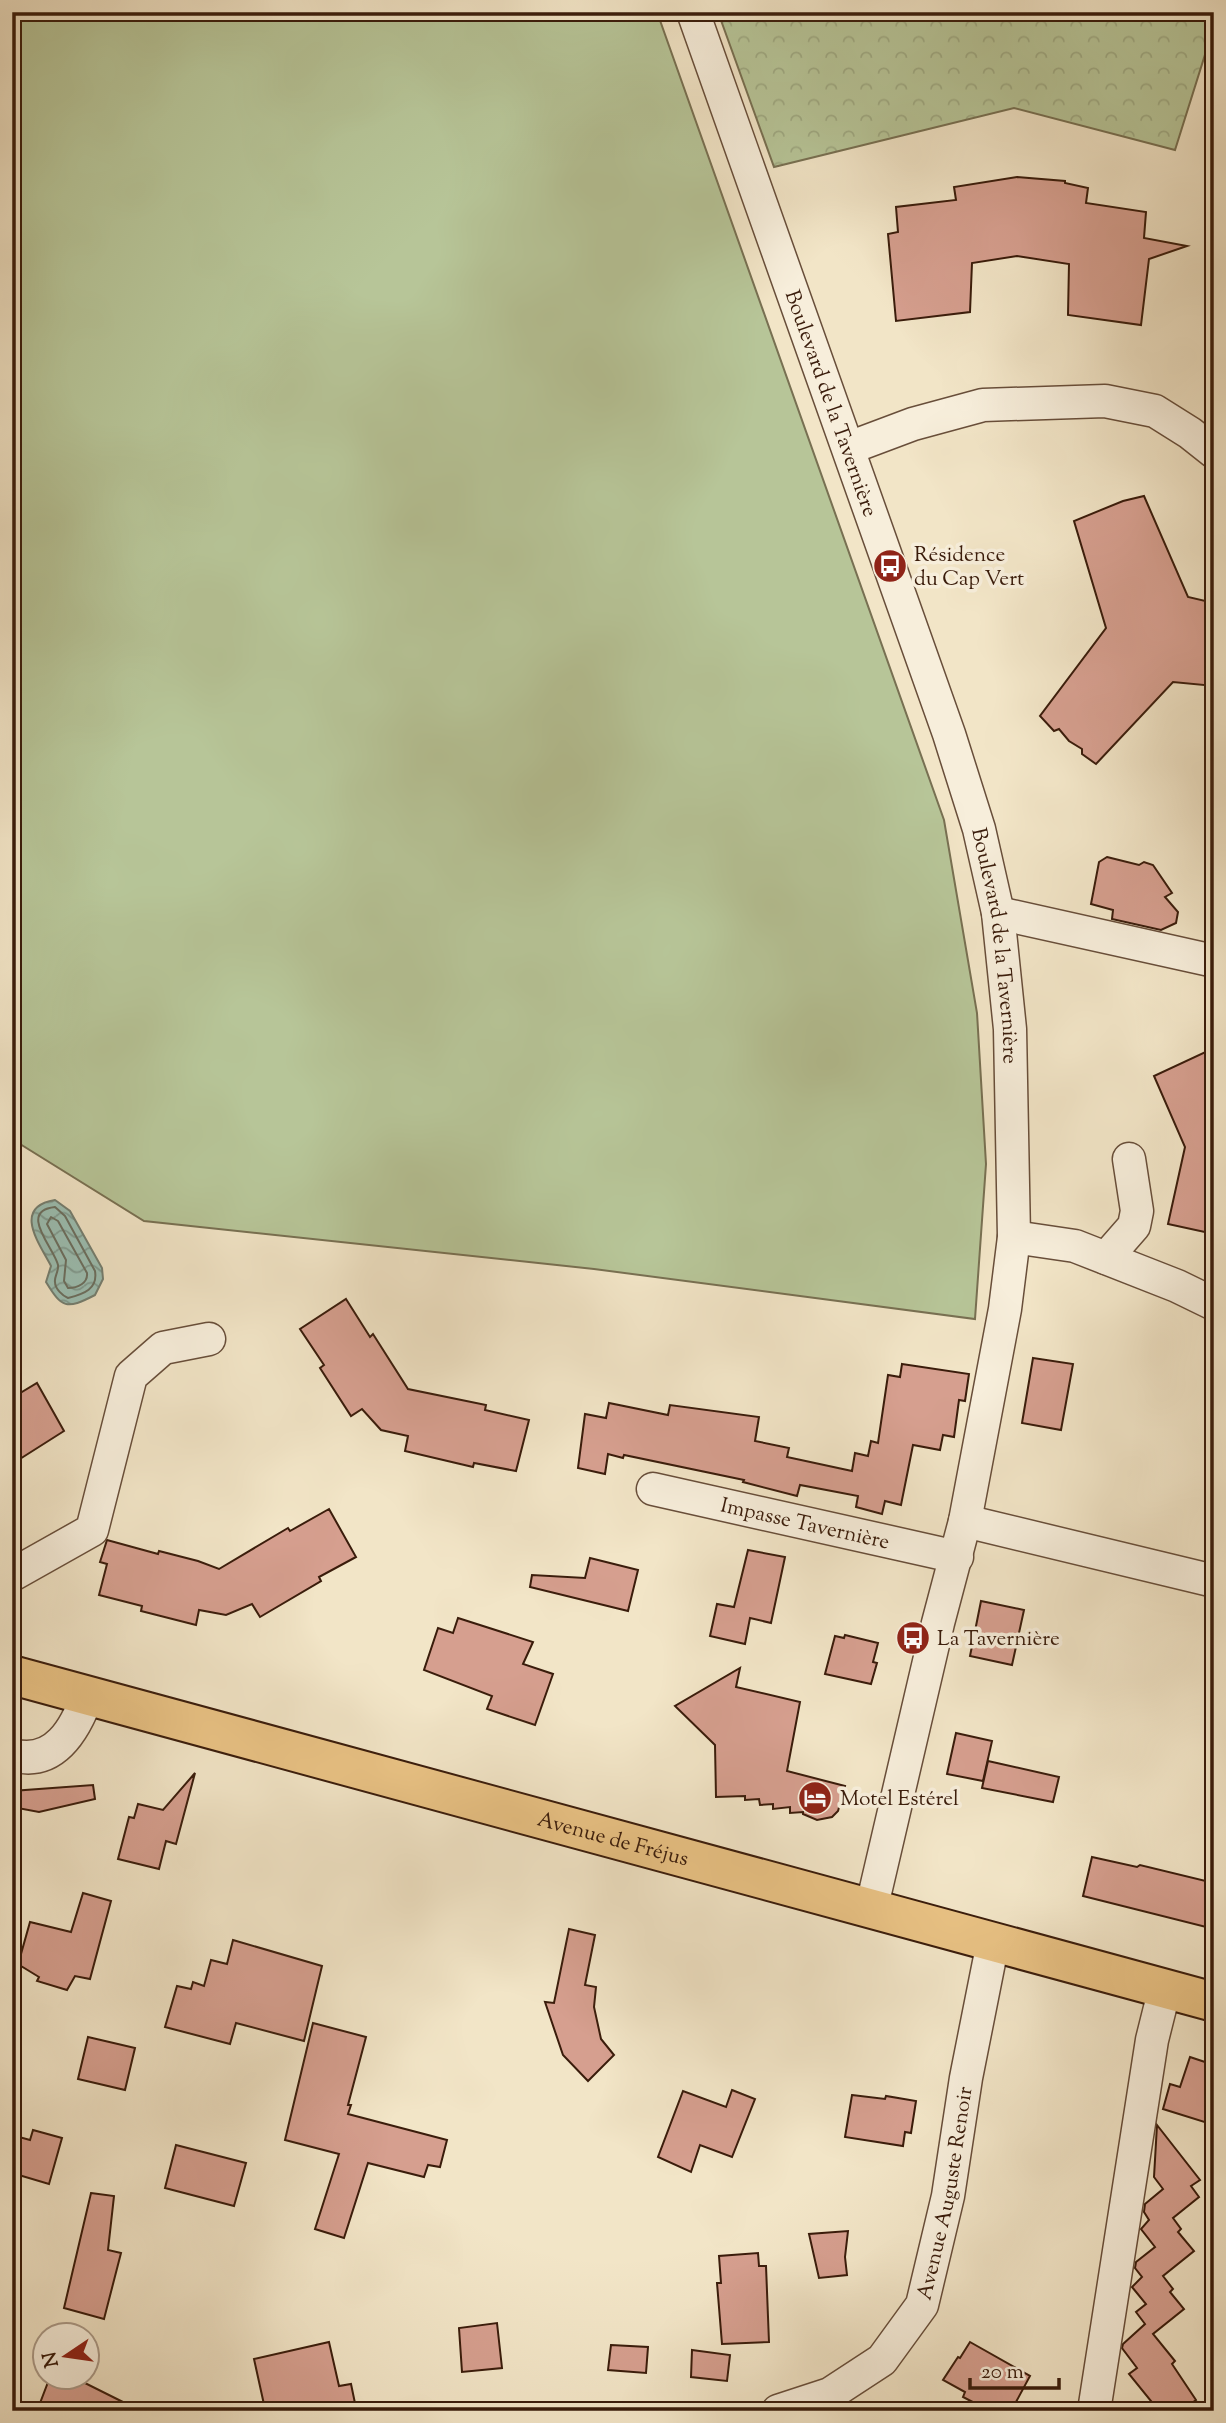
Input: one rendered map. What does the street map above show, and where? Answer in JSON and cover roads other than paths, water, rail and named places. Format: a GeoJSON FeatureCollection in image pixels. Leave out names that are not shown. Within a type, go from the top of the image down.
{"type":"FeatureCollection","features":[{"type":"Feature","properties":{"kind":"main road","name":"Avenue de Fréjus"},"geometry":{"type":"LineString","coordinates":[[12,1675],[1214,2001]]}},
{"type":"Feature","properties":{"kind":"street","name":"Boulevard de la Tavernière"},"geometry":{"type":"LineString","coordinates":[[693,12],[949,734],[979,828],[998,913],[1010,1029],[1014,1237],[1005,1309],[957,1557],[938,1623],[871,1910]]}},
{"type":"Feature","properties":{"kind":"street"},"geometry":{"type":"LineString","coordinates":[[849,449],[913,424],[983,405],[1105,401],[1155,411],[1214,452]]}},
{"type":"Feature","properties":{"kind":"street"},"geometry":{"type":"LineString","coordinates":[[998,913],[1214,961]]}},
{"type":"Feature","properties":{"kind":"street"},"geometry":{"type":"LineString","coordinates":[[1105,1258],[1133,1226],[1137,1211],[1129,1159]]}},
{"type":"Feature","properties":{"kind":"street"},"geometry":{"type":"LineString","coordinates":[[1014,1237],[1074,1246],[1177,1286],[1214,1304]]}},
{"type":"Feature","properties":{"kind":"street"},"geometry":{"type":"LineString","coordinates":[[12,1575],[92,1530],[131,1376],[163,1348],[209,1339]]}},
{"type":"Feature","properties":{"kind":"street","name":"Impasse Tavernière"},"geometry":{"type":"LineString","coordinates":[[653,1489],[957,1557]]}},
{"type":"Feature","properties":{"kind":"street"},"geometry":{"type":"LineString","coordinates":[[965,1521],[1214,1581]]}},
{"type":"Feature","properties":{"kind":"street"},"geometry":{"type":"LineString","coordinates":[[13,1758],[30,1758],[48,1752],[65,1740],[79,1719],[88,1694]]}},
{"type":"Feature","properties":{"kind":"street","name":"Avenue Auguste Renoir"},"geometry":{"type":"LineString","coordinates":[[778,2411],[830,2394],[882,2360],[922,2305],[948,2196],[966,2078],[993,1942]]}},
{"type":"Feature","properties":{"kind":"street"},"geometry":{"type":"LineString","coordinates":[[1094,2411],[1152,2040],[1165,1989]]}},
{"type":"Feature","properties":{"kind":"water"},"geometry":{"type":"Polygon","coordinates":[[[55,1200],[70,1211],[102,1268],[103,1279],[95,1295],[77,1303],[66,1304],[61,1301],[46,1282],[51,1266],[32,1227],[35,1210],[42,1204],[55,1200]]]}},
{"type":"Feature","properties":{"kind":"place","name":"Résidence du Cap Vert"},"geometry":{"type":"Point","coordinates":[890,566]}},
{"type":"Feature","properties":{"kind":"place","name":"La Tavernière"},"geometry":{"type":"Point","coordinates":[913,1638]}},
{"type":"Feature","properties":{"kind":"place","name":"Motel Estérel"},"geometry":{"type":"Point","coordinates":[815,1798]}}]}
